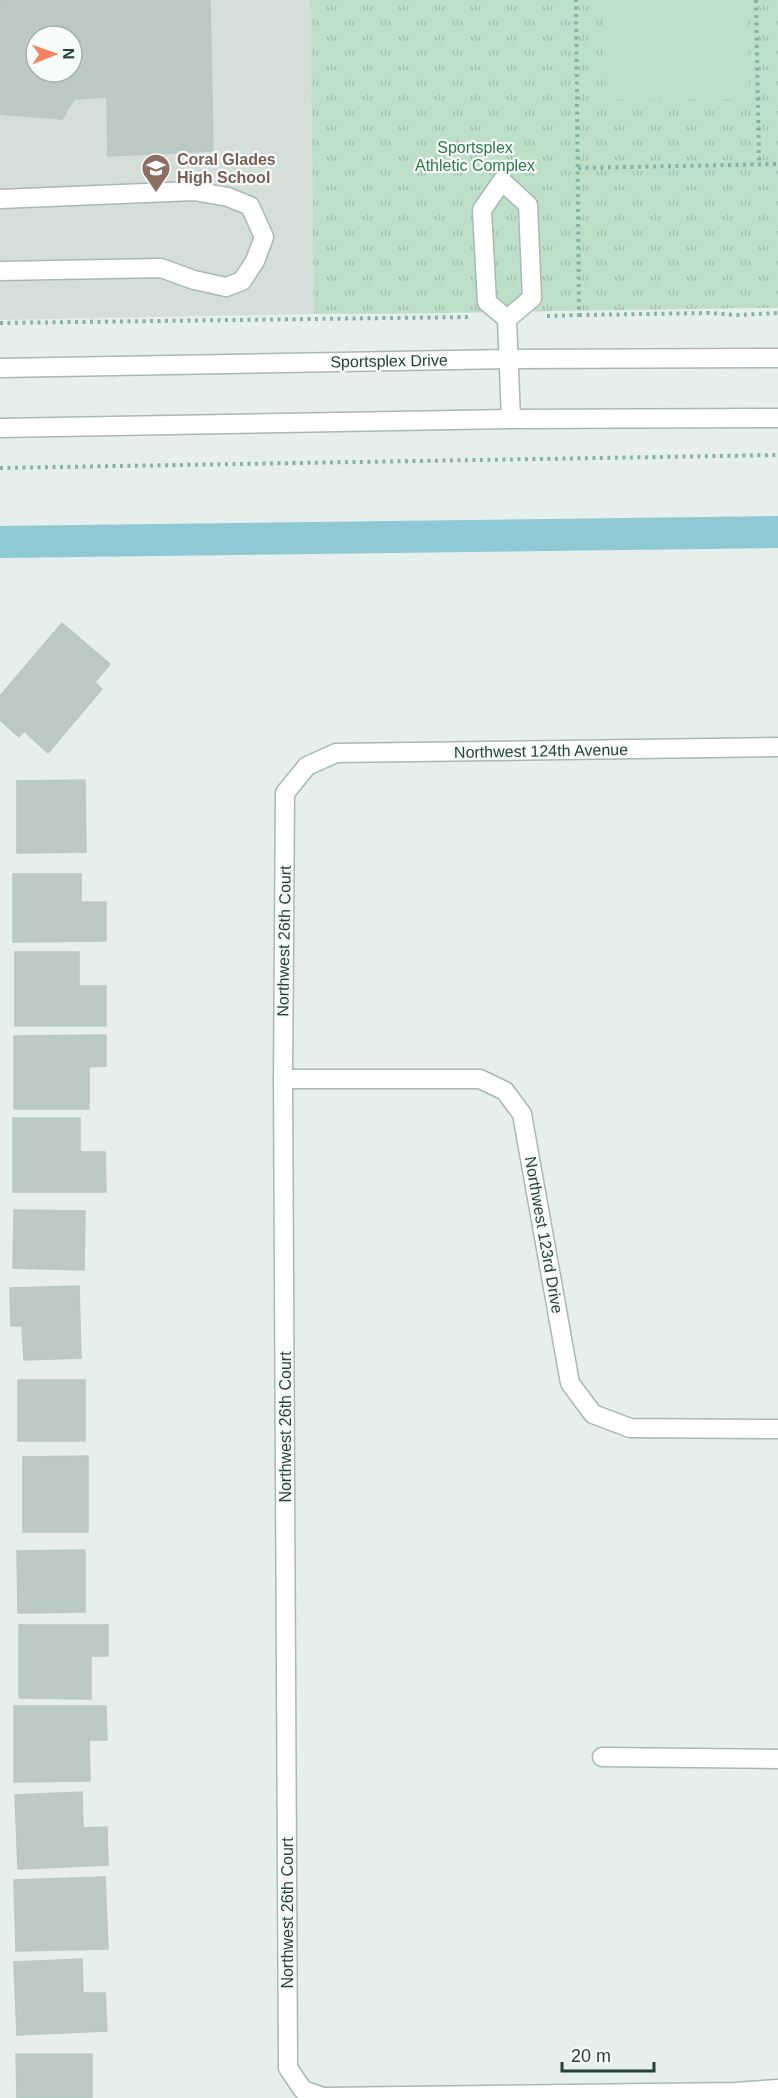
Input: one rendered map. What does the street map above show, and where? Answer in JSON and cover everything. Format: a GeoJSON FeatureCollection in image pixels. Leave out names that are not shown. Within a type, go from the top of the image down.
{"type":"FeatureCollection","features":[{"type":"Feature","properties":{"kind":"street"},"geometry":{"type":"LineString","coordinates":[[502,181],[528,205],[532,298],[507,317],[487,302],[482,210],[502,181]]}},
{"type":"Feature","properties":{"kind":"street"},"geometry":{"type":"LineString","coordinates":[[0,199],[194,191],[228,198],[250,206],[264,237],[255,261],[242,281],[226,287],[194,280],[161,268],[0,271]]}},
{"type":"Feature","properties":{"kind":"street"},"geometry":{"type":"LineString","coordinates":[[507,317],[511,419]]}},
{"type":"Feature","properties":{"kind":"street","name":"Sportsplex Drive"},"geometry":{"type":"LineString","coordinates":[[0,368],[508,359],[778,358]]}},
{"type":"Feature","properties":{"kind":"street"},"geometry":{"type":"LineString","coordinates":[[0,428],[511,419],[778,418]]}},
{"type":"Feature","properties":{"kind":"street","name":"Northwest 124th Avenue"},"geometry":{"type":"LineString","coordinates":[[307,766],[336,753],[778,747]]}},
{"type":"Feature","properties":{"kind":"street","name":"Northwest 26th Court"},"geometry":{"type":"LineString","coordinates":[[307,766],[285,793],[283,1079],[288,2068],[303,2090],[323,2097],[734,2095]]}},
{"type":"Feature","properties":{"kind":"street","name":"Northwest 123rd Drive"},"geometry":{"type":"LineString","coordinates":[[283,1079],[480,1079],[505,1090],[522,1114],[570,1383],[593,1414],[630,1428],[778,1429]]}},
{"type":"Feature","properties":{"kind":"street"},"geometry":{"type":"LineString","coordinates":[[602,1757],[778,1759]]}},
{"type":"Feature","properties":{"kind":"street"},"geometry":{"type":"LineString","coordinates":[[734,2095],[778,2089]]}},
{"type":"Feature","properties":{"kind":"path"},"geometry":{"type":"LineString","coordinates":[[576,0],[579,315]]}},
{"type":"Feature","properties":{"kind":"path"},"geometry":{"type":"LineString","coordinates":[[756,0],[759,165]]}},
{"type":"Feature","properties":{"kind":"path"},"geometry":{"type":"LineString","coordinates":[[578,168],[778,164]]}},
{"type":"Feature","properties":{"kind":"path"},"geometry":{"type":"LineString","coordinates":[[0,323],[778,313]]}},
{"type":"Feature","properties":{"kind":"path"},"geometry":{"type":"LineString","coordinates":[[0,468],[778,455]]}},
{"type":"Feature","properties":{"kind":"shaded area","name":"Coral Glades High School"},"geometry":{"type":"Polygon","coordinates":[[[0,0],[310,0],[314,314],[0,320],[0,0]]]}},
{"type":"Feature","properties":{"kind":"green space","name":"Sportsplex Athletic Complex"},"geometry":{"type":"Polygon","coordinates":[[[310,0],[778,0],[778,308],[314,314],[310,0]]]}},
{"type":"Feature","properties":{"kind":"green space"},"geometry":{"type":"Polygon","coordinates":[[[603,0],[748,0],[749,99],[606,100],[603,0]]]}},
{"type":"Feature","properties":{"kind":"building"},"geometry":{"type":"Polygon","coordinates":[[[0,0],[210,0],[213,151],[108,156],[107,97],[74,99],[62,119],[0,114],[0,0]]]}},
{"type":"Feature","properties":{"kind":"building"},"geometry":{"type":"Polygon","coordinates":[[[62,623],[110,664],[95,682],[102,689],[48,753],[24,731],[19,737],[0,720],[0,696],[62,623]]]}},
{"type":"Feature","properties":{"kind":"building"},"geometry":{"type":"Polygon","coordinates":[[[85,780],[86,852],[17,853],[17,781],[85,780]]]}},
{"type":"Feature","properties":{"kind":"building"},"geometry":{"type":"Polygon","coordinates":[[[13,874],[81,874],[81,902],[106,902],[106,941],[13,942],[13,874]]]}},
{"type":"Feature","properties":{"kind":"building"},"geometry":{"type":"Polygon","coordinates":[[[15,952],[79,952],[79,986],[106,986],[106,1026],[15,1026],[15,952]]]}},
{"type":"Feature","properties":{"kind":"building"},"geometry":{"type":"Polygon","coordinates":[[[106,1035],[106,1066],[89,1067],[89,1109],[14,1109],[14,1036],[106,1035]]]}},
{"type":"Feature","properties":{"kind":"building"},"geometry":{"type":"Polygon","coordinates":[[[13,1118],[80,1118],[80,1152],[105,1152],[106,1192],[13,1192],[13,1118]]]}},
{"type":"Feature","properties":{"kind":"building"},"geometry":{"type":"Polygon","coordinates":[[[14,1210],[85,1211],[84,1270],[13,1268],[14,1210]]]}},
{"type":"Feature","properties":{"kind":"building"},"geometry":{"type":"Polygon","coordinates":[[[79,1286],[81,1358],[24,1360],[22,1326],[11,1326],[10,1288],[79,1286]]]}},
{"type":"Feature","properties":{"kind":"building"},"geometry":{"type":"Polygon","coordinates":[[[18,1380],[85,1380],[85,1441],[18,1441],[18,1380]]]}},
{"type":"Feature","properties":{"kind":"building"},"geometry":{"type":"Polygon","coordinates":[[[88,1456],[88,1532],[23,1532],[23,1457],[88,1456]]]}},
{"type":"Feature","properties":{"kind":"building"},"geometry":{"type":"Polygon","coordinates":[[[85,1550],[85,1612],[18,1613],[17,1551],[85,1550]]]}},
{"type":"Feature","properties":{"kind":"building"},"geometry":{"type":"Polygon","coordinates":[[[19,1625],[108,1625],[108,1656],[91,1656],[91,1699],[19,1698],[19,1625]]]}},
{"type":"Feature","properties":{"kind":"building"},"geometry":{"type":"Polygon","coordinates":[[[14,1706],[106,1706],[107,1740],[89,1740],[90,1781],[14,1782],[14,1706]]]}},
{"type":"Feature","properties":{"kind":"building"},"geometry":{"type":"Polygon","coordinates":[[[82,1792],[83,1828],[107,1827],[108,1865],[18,1869],[15,1795],[82,1792]]]}},
{"type":"Feature","properties":{"kind":"building"},"geometry":{"type":"Polygon","coordinates":[[[105,1877],[108,1949],[16,1951],[14,1880],[105,1877]]]}},
{"type":"Feature","properties":{"kind":"building"},"geometry":{"type":"Polygon","coordinates":[[[82,1959],[83,1993],[105,1993],[107,2031],[17,2035],[14,1962],[82,1959]]]}},
{"type":"Feature","properties":{"kind":"building"},"geometry":{"type":"Polygon","coordinates":[[[16,2054],[92,2054],[92,2098],[17,2098],[16,2054]]]}},
{"type":"Feature","properties":{"kind":"waterway"},"geometry":{"type":"LineString","coordinates":[[0,542],[778,532]]}},
{"type":"Feature","properties":{"kind":"place","name":"Coral Glades High School"},"geometry":{"type":"Point","coordinates":[156,194]}}]}
